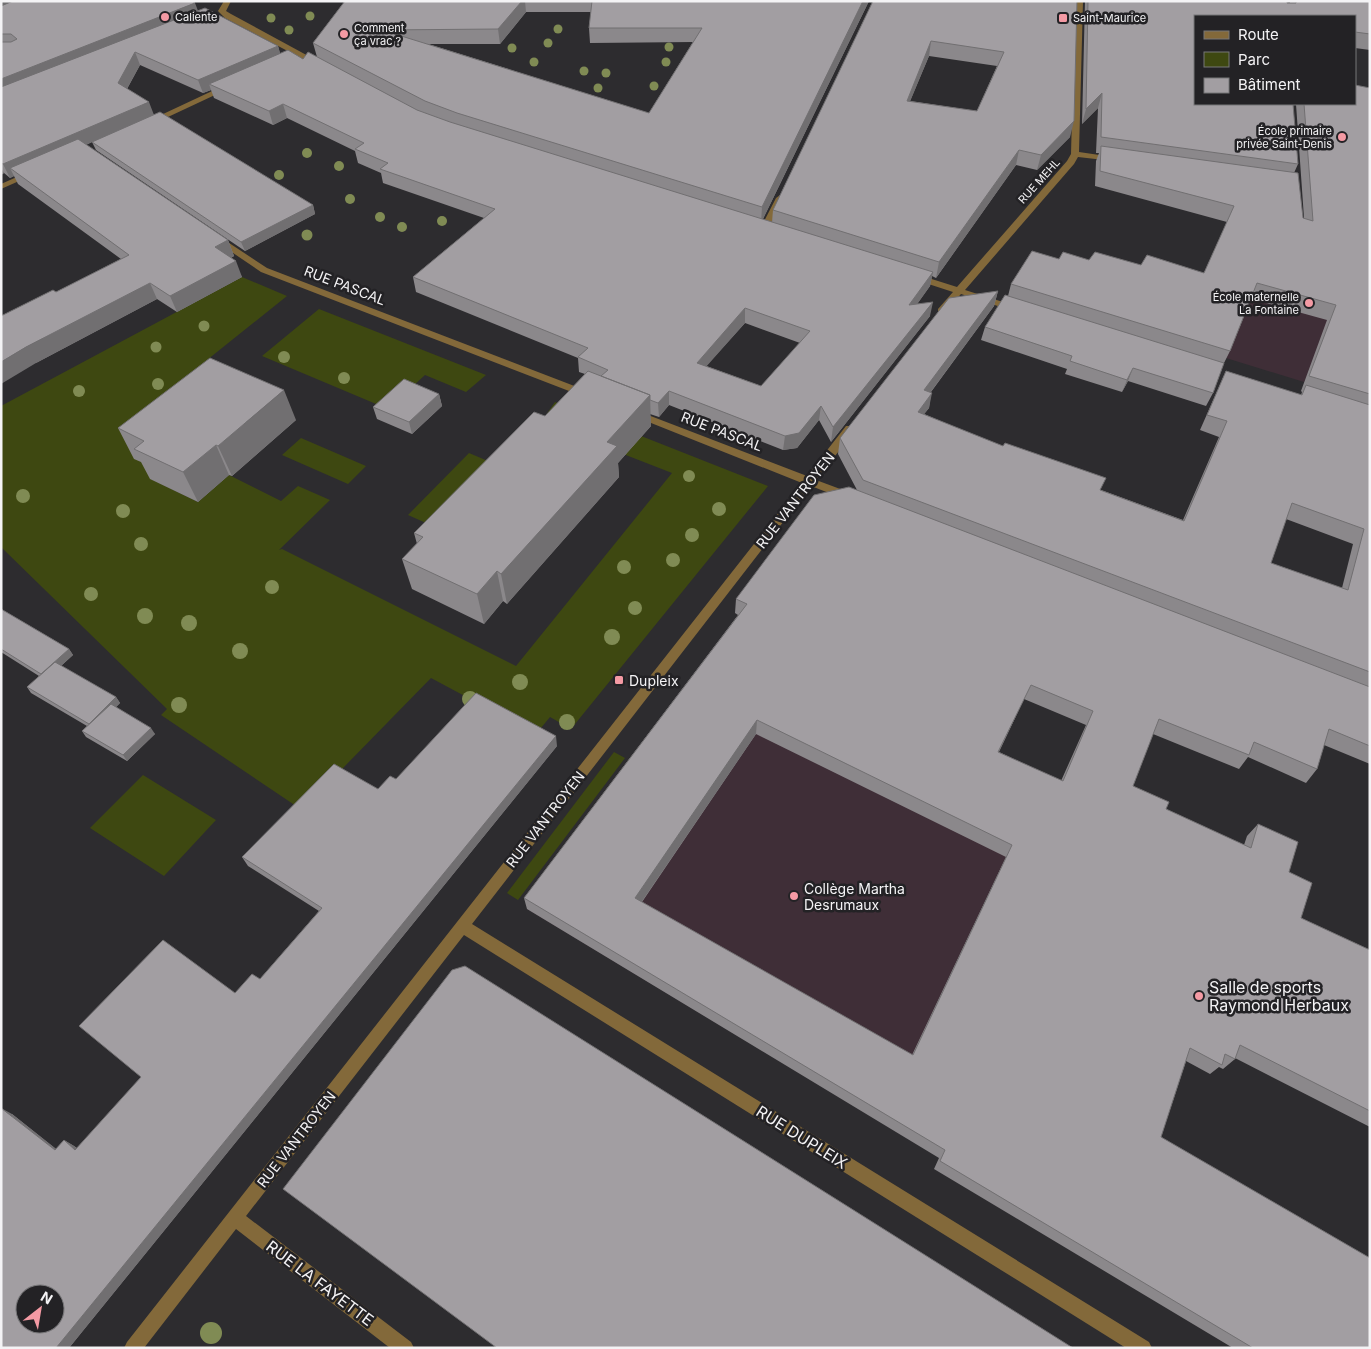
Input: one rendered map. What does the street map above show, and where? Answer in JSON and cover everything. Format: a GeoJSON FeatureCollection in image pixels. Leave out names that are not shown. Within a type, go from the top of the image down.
{"type":"FeatureCollection","features":[{"type":"Feature","properties":{"kind":"street"},"geometry":{"type":"LineString","coordinates":[[228,1],[219,12],[331,71]]}},
{"type":"Feature","properties":{"kind":"street","name":"RUE MEHL"},"geometry":{"type":"LineString","coordinates":[[957,290],[1071,162],[1075,154],[1079,1]]}},
{"type":"Feature","properties":{"kind":"street"},"geometry":{"type":"LineString","coordinates":[[292,59],[312,50]]}},
{"type":"Feature","properties":{"kind":"street"},"geometry":{"type":"LineString","coordinates":[[140,126],[238,83]]}},
{"type":"Feature","properties":{"kind":"street"},"geometry":{"type":"LineString","coordinates":[[1075,154],[1118,160]]}},
{"type":"Feature","properties":{"kind":"street"},"geometry":{"type":"LineString","coordinates":[[1,187],[44,169]]}},
{"type":"Feature","properties":{"kind":"street"},"geometry":{"type":"LineString","coordinates":[[764,230],[784,190]]}},
{"type":"Feature","properties":{"kind":"street"},"geometry":{"type":"LineString","coordinates":[[755,226],[773,232]]}},
{"type":"Feature","properties":{"kind":"street","name":"RUE PASCAL"},"geometry":{"type":"LineString","coordinates":[[204,230],[264,270],[600,400]]}},
{"type":"Feature","properties":{"kind":"street"},"geometry":{"type":"LineString","coordinates":[[904,274],[1022,311]]}},
{"type":"Feature","properties":{"kind":"street"},"geometry":{"type":"LineString","coordinates":[[930,325],[957,290]]}},
{"type":"Feature","properties":{"kind":"street","name":"RUE PASCAL"},"geometry":{"type":"LineString","coordinates":[[628,410],[854,499]]}},
{"type":"Feature","properties":{"kind":"street","name":"RUE VANTROYEN"},"geometry":{"type":"LineString","coordinates":[[133,1348],[860,416]]}},
{"type":"Feature","properties":{"kind":"street","name":"RUE DUPLEIX"},"geometry":{"type":"LineString","coordinates":[[462,926],[1143,1348]]}},
{"type":"Feature","properties":{"kind":"street","name":"RUE LA FAYETTE"},"geometry":{"type":"LineString","coordinates":[[235,1218],[405,1348]]}},
{"type":"Feature","properties":{"kind":"shaded area","name":"École maternelle La Fontaine"},"geometry":{"type":"Polygon","coordinates":[[[1276,234],[1370,258],[1304,382],[1226,358],[1276,234]]]}},
{"type":"Feature","properties":{"kind":"shaded area","name":"Collège Martha Desrumaux"},"geometry":{"type":"Polygon","coordinates":[[[715,659],[1078,833],[912,1141],[527,909],[715,659]]]}},
{"type":"Feature","properties":{"kind":"green space"},"geometry":{"type":"Polygon","coordinates":[[[242,277],[287,296],[207,360],[160,471],[151,479],[198,502],[229,475],[281,501],[298,486],[330,500],[279,550],[282,549],[516,666],[672,473],[541,422],[555,402],[768,486],[571,729],[550,717],[536,734],[431,678],[302,810],[161,715],[167,709],[1,547],[1,406],[242,277]]]}},
{"type":"Feature","properties":{"kind":"green space"},"geometry":{"type":"Polygon","coordinates":[[[319,309],[486,375],[466,392],[425,375],[388,409],[262,356],[319,309]]]}},
{"type":"Feature","properties":{"kind":"green space"},"geometry":{"type":"Polygon","coordinates":[[[301,438],[366,466],[348,484],[282,455],[301,438]]]}},
{"type":"Feature","properties":{"kind":"green space"},"geometry":{"type":"Polygon","coordinates":[[[469,453],[495,464],[435,527],[408,515],[469,453]]]}},
{"type":"Feature","properties":{"kind":"green space"},"geometry":{"type":"Polygon","coordinates":[[[614,752],[625,758],[518,900],[507,893],[614,752]]]}},
{"type":"Feature","properties":{"kind":"green space"},"geometry":{"type":"Polygon","coordinates":[[[143,775],[216,820],[164,876],[90,828],[143,775]]]}},
{"type":"Feature","properties":{"kind":"building"},"geometry":{"type":"Polygon","coordinates":[[[13,1],[192,1],[195,3],[1,79],[1,42],[11,42],[17,39],[11,34],[1,34],[1,6],[13,1]]]}},
{"type":"Feature","properties":{"kind":"building"},"geometry":{"type":"Polygon","coordinates":[[[345,1],[522,1],[498,29],[382,30],[649,113],[702,28],[589,28],[592,1],[863,1],[762,207],[457,113],[425,101],[313,43],[345,1]]]}},
{"type":"Feature","properties":{"kind":"building"},"geometry":{"type":"Polygon","coordinates":[[[873,1],[1077,1],[1074,121],[1041,155],[1019,150],[939,262],[773,210],[873,1]],[[931,41],[907,101],[977,111],[1004,52],[931,41]]]}},
{"type":"Feature","properties":{"kind":"building"},"geometry":{"type":"Polygon","coordinates":[[[1088,1],[1287,1],[1287,3],[1296,3],[1296,1],[1370,1],[1370,34],[1356,32],[1356,15],[1194,15],[1194,105],[1293,105],[1298,164],[1101,137],[1102,93],[1086,109],[1088,1]]]}},
{"type":"Feature","properties":{"kind":"building"},"geometry":{"type":"Polygon","coordinates":[[[205,8],[278,46],[198,80],[135,52],[118,83],[149,102],[3,164],[1,163],[1,87],[205,8]]]}},
{"type":"Feature","properties":{"kind":"building"},"geometry":{"type":"Polygon","coordinates":[[[288,50],[303,59],[308,52],[417,110],[450,122],[933,272],[909,305],[933,302],[833,427],[821,406],[799,433],[785,436],[669,391],[658,403],[650,400],[650,395],[601,376],[608,370],[578,357],[588,348],[413,277],[495,209],[380,169],[388,163],[355,149],[364,143],[283,104],[269,111],[209,84],[288,50]],[[745,308],[697,363],[761,386],[810,331],[745,308]]]}},
{"type":"Feature","properties":{"kind":"building"},"geometry":{"type":"Polygon","coordinates":[[[1356,85],[1370,88],[1370,394],[1309,376],[1336,305],[1257,283],[1230,351],[1011,284],[1032,251],[1059,259],[1063,252],[1089,260],[1095,252],[1141,265],[1147,255],[1204,273],[1234,206],[1100,171],[1101,146],[1298,173],[1303,218],[1313,221],[1304,105],[1356,105],[1356,85]]]}},
{"type":"Feature","properties":{"kind":"building"},"geometry":{"type":"Polygon","coordinates":[[[160,112],[313,205],[241,242],[92,142],[160,112]]]}},
{"type":"Feature","properties":{"kind":"building"},"geometry":{"type":"Polygon","coordinates":[[[78,139],[228,240],[215,247],[236,261],[170,296],[150,283],[26,347],[1,362],[1,316],[53,290],[56,292],[129,255],[10,168],[78,139]]]}},
{"type":"Feature","properties":{"kind":"building"},"geometry":{"type":"Polygon","coordinates":[[[998,291],[924,390],[932,393],[918,412],[1003,446],[1005,443],[1106,478],[1100,490],[1184,521],[1227,421],[1207,415],[1226,371],[1302,395],[1306,385],[1370,405],[1370,672],[863,480],[840,438],[949,298],[998,291]],[[1292,503],[1271,563],[1348,590],[1364,529],[1292,503]]]}},
{"type":"Feature","properties":{"kind":"building"},"geometry":{"type":"Polygon","coordinates":[[[1005,295],[1224,363],[1213,393],[1133,368],[1127,380],[1070,361],[1072,356],[985,327],[1005,295]]]}},
{"type":"Feature","properties":{"kind":"building"},"geometry":{"type":"Polygon","coordinates":[[[210,358],[284,390],[218,446],[216,445],[183,472],[134,449],[144,441],[118,428],[210,358]]]}},
{"type":"Feature","properties":{"kind":"building"},"geometry":{"type":"Polygon","coordinates":[[[588,371],[650,395],[607,442],[617,446],[501,574],[497,571],[477,594],[402,559],[423,537],[414,533],[534,412],[545,416],[588,371]]]}},
{"type":"Feature","properties":{"kind":"building"},"geometry":{"type":"Polygon","coordinates":[[[404,379],[439,394],[409,422],[373,407],[404,379]]]}},
{"type":"Feature","properties":{"kind":"building"},"geometry":{"type":"Polygon","coordinates":[[[849,487],[1370,687],[1370,746],[1329,729],[1317,769],[1254,742],[1249,755],[1159,719],[1133,786],[1169,802],[1166,809],[1251,848],[1258,824],[1298,842],[1289,872],[1312,883],[1301,918],[1370,950],[1370,1111],[1240,1045],[1235,1059],[1225,1054],[1222,1065],[1190,1048],[1161,1137],[1370,1258],[1370,1348],[1253,1348],[940,1161],[945,1150],[524,898],[747,604],[736,599],[814,495],[849,487]],[[1031,685],[998,752],[1063,781],[1093,711],[1031,685]],[[757,720],[635,898],[913,1055],[1012,845],[757,720]]]}},
{"type":"Feature","properties":{"kind":"building"},"geometry":{"type":"Polygon","coordinates":[[[1,609],[69,649],[41,674],[1,649],[1,609]]]}},
{"type":"Feature","properties":{"kind":"building"},"geometry":{"type":"Polygon","coordinates":[[[55,662],[116,697],[89,724],[27,687],[55,662]]]}},
{"type":"Feature","properties":{"kind":"building"},"geometry":{"type":"Polygon","coordinates":[[[476,693],[556,736],[56,1348],[1,1348],[1,1108],[55,1150],[64,1140],[75,1150],[141,1077],[79,1026],[163,940],[235,993],[252,974],[260,979],[322,908],[242,857],[334,764],[378,789],[390,776],[396,779],[476,693]]]}},
{"type":"Feature","properties":{"kind":"building"},"geometry":{"type":"Polygon","coordinates":[[[111,704],[151,728],[123,755],[82,731],[111,704]]]}},
{"type":"Feature","properties":{"kind":"building"},"geometry":{"type":"Polygon","coordinates":[[[465,966],[1073,1348],[497,1348],[283,1189],[452,970],[465,966]]]}},
{"type":"Feature","properties":{"kind":"place","name":"Caliente"},"geometry":{"type":"Point","coordinates":[165,17]}},
{"type":"Feature","properties":{"kind":"place","name":"Saint-Maurice"},"geometry":{"type":"Point","coordinates":[1063,18]}},
{"type":"Feature","properties":{"kind":"place","name":"Comment ça vrac ?"},"geometry":{"type":"Point","coordinates":[344,34]}},
{"type":"Feature","properties":{"kind":"place","name":"École primaire privée Saint-Denis"},"geometry":{"type":"Point","coordinates":[1342,137]}},
{"type":"Feature","properties":{"kind":"place","name":"École maternelle La Fontaine"},"geometry":{"type":"Point","coordinates":[1309,303]}},
{"type":"Feature","properties":{"kind":"place","name":"Dupleix"},"geometry":{"type":"Point","coordinates":[619,680]}},
{"type":"Feature","properties":{"kind":"place","name":"Collège Martha Desrumaux"},"geometry":{"type":"Point","coordinates":[794,896]}},
{"type":"Feature","properties":{"kind":"place","name":"Salle de sports Raymond Herbaux"},"geometry":{"type":"Point","coordinates":[1199,996]}}]}
